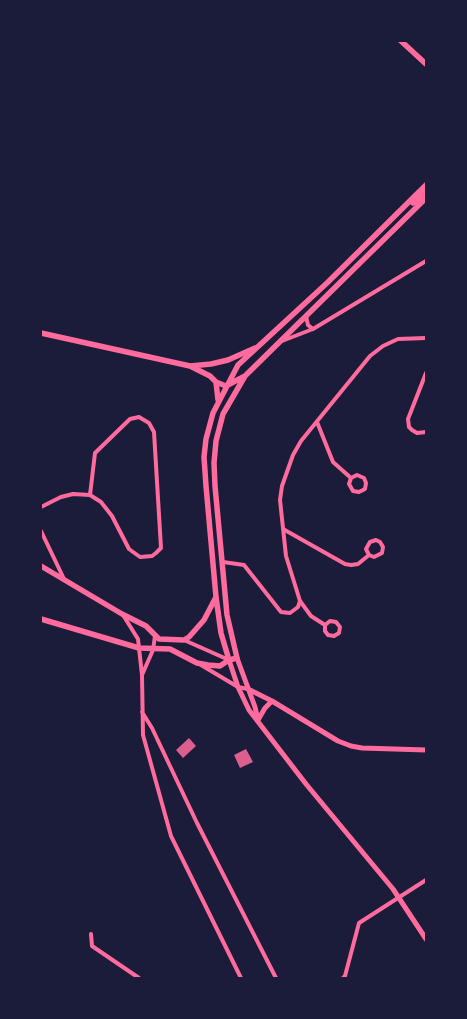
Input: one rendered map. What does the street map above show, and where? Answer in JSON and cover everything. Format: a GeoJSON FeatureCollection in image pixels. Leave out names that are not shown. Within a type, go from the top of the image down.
{"type":"FeatureCollection","features":[{"type":"Feature","properties":{"kind":"main road"},"geometry":{"type":"LineString","coordinates":[[401,41],[426,64]]}},
{"type":"Feature","properties":{"kind":"main road"},"geometry":{"type":"LineString","coordinates":[[229,660],[221,633],[216,597],[204,458],[208,427],[218,400],[238,364],[328,283],[426,185]]}},
{"type":"Feature","properties":{"kind":"main road"},"geometry":{"type":"LineString","coordinates":[[388,223],[426,192]]}},
{"type":"Feature","properties":{"kind":"main road"},"geometry":{"type":"LineString","coordinates":[[41,333],[190,366],[226,386],[245,376],[426,198]]}},
{"type":"Feature","properties":{"kind":"main road"},"geometry":{"type":"LineString","coordinates":[[382,242],[426,203]]}},
{"type":"Feature","properties":{"kind":"main road"},"geometry":{"type":"LineString","coordinates":[[190,366],[228,360],[261,345]]}},
{"type":"Feature","properties":{"kind":"main road"},"geometry":{"type":"LineString","coordinates":[[41,619],[139,648],[154,650],[170,649],[197,663],[220,666],[236,658],[227,614],[214,463],[216,441],[223,414],[245,376]]}},
{"type":"Feature","properties":{"kind":"main road"},"geometry":{"type":"LineString","coordinates":[[216,382],[218,400]]}},
{"type":"Feature","properties":{"kind":"main road"},"geometry":{"type":"LineString","coordinates":[[41,566],[146,626],[159,639],[184,640],[204,620],[216,597]]}},
{"type":"Feature","properties":{"kind":"street"},"geometry":{"type":"LineString","coordinates":[[282,341],[313,329],[426,261]]}},
{"type":"Feature","properties":{"kind":"street"},"geometry":{"type":"LineString","coordinates":[[306,316],[308,325],[313,329]]}},
{"type":"Feature","properties":{"kind":"street"},"geometry":{"type":"LineString","coordinates":[[325,626],[310,616],[300,601],[286,556],[280,500],[282,486],[293,455],[301,441],[370,356],[383,346],[398,339],[426,338]]}},
{"type":"Feature","properties":{"kind":"street"},"geometry":{"type":"LineString","coordinates":[[426,373],[408,419],[409,427],[412,430],[417,433],[426,432]]}},
{"type":"Feature","properties":{"kind":"street"},"geometry":{"type":"LineString","coordinates":[[41,507],[61,497],[73,494],[90,495],[101,502],[112,516],[129,549],[140,557],[152,556],[156,553],[161,548],[154,432],[149,423],[139,417],[130,419],[96,453],[90,495]]}},
{"type":"Feature","properties":{"kind":"street"},"geometry":{"type":"LineString","coordinates":[[317,422],[333,462],[351,478]]}},
{"type":"Feature","properties":{"kind":"street"},"geometry":{"type":"LineString","coordinates":[[357,475],[363,477],[366,482],[365,488],[359,492],[353,490],[350,484],[351,478],[357,475]]}},
{"type":"Feature","properties":{"kind":"street"},"geometry":{"type":"LineString","coordinates":[[283,529],[345,564],[358,564],[369,554]]}},
{"type":"Feature","properties":{"kind":"street"},"geometry":{"type":"LineString","coordinates":[[41,531],[64,580]]}},
{"type":"Feature","properties":{"kind":"street"},"geometry":{"type":"LineString","coordinates":[[376,540],[382,544],[383,550],[380,555],[374,557],[369,554],[366,549],[370,542],[376,540]]}},
{"type":"Feature","properties":{"kind":"street"},"geometry":{"type":"LineString","coordinates":[[223,562],[244,564],[281,612],[293,612],[298,607],[300,601]]}},
{"type":"Feature","properties":{"kind":"street"},"geometry":{"type":"LineString","coordinates":[[122,614],[138,639],[142,675],[141,710],[143,735],[171,836],[241,978]]}},
{"type":"Feature","properties":{"kind":"street"},"geometry":{"type":"LineString","coordinates":[[334,621],[339,625],[340,630],[336,636],[329,636],[325,631],[325,626],[329,622],[334,621]]}},
{"type":"Feature","properties":{"kind":"street"},"geometry":{"type":"LineString","coordinates":[[142,675],[154,650],[155,636]]}},
{"type":"Feature","properties":{"kind":"street"},"geometry":{"type":"LineString","coordinates":[[184,640],[229,660],[238,687],[249,710],[306,784],[398,897],[426,939]]}},
{"type":"Feature","properties":{"kind":"street"},"geometry":{"type":"LineString","coordinates":[[236,658],[255,707],[258,720]]}},
{"type":"Feature","properties":{"kind":"street"},"geometry":{"type":"LineString","coordinates":[[197,663],[238,687],[248,689],[272,701],[338,741],[350,746],[426,750]]}},
{"type":"Feature","properties":{"kind":"street"},"geometry":{"type":"LineString","coordinates":[[258,720],[272,701]]}},
{"type":"Feature","properties":{"kind":"street"},"geometry":{"type":"LineString","coordinates":[[141,710],[152,728],[276,978]]}},
{"type":"Feature","properties":{"kind":"street"},"geometry":{"type":"LineString","coordinates":[[342,978],[346,976],[359,923],[426,880]]}},
{"type":"Feature","properties":{"kind":"street"},"geometry":{"type":"LineString","coordinates":[[91,934],[92,946],[139,978]]}},
{"type":"Feature","properties":{"kind":"lane"},"geometry":{"type":"LineString","coordinates":[[41,404],[41,415]]}},
{"type":"Feature","properties":{"kind":"building"},"geometry":{"type":"Polygon","coordinates":[[[189,738],[196,746],[183,758],[176,750],[189,738]]]}},
{"type":"Feature","properties":{"kind":"building"},"geometry":{"type":"Polygon","coordinates":[[[246,749],[253,762],[240,768],[234,755],[246,749]]]}}]}
